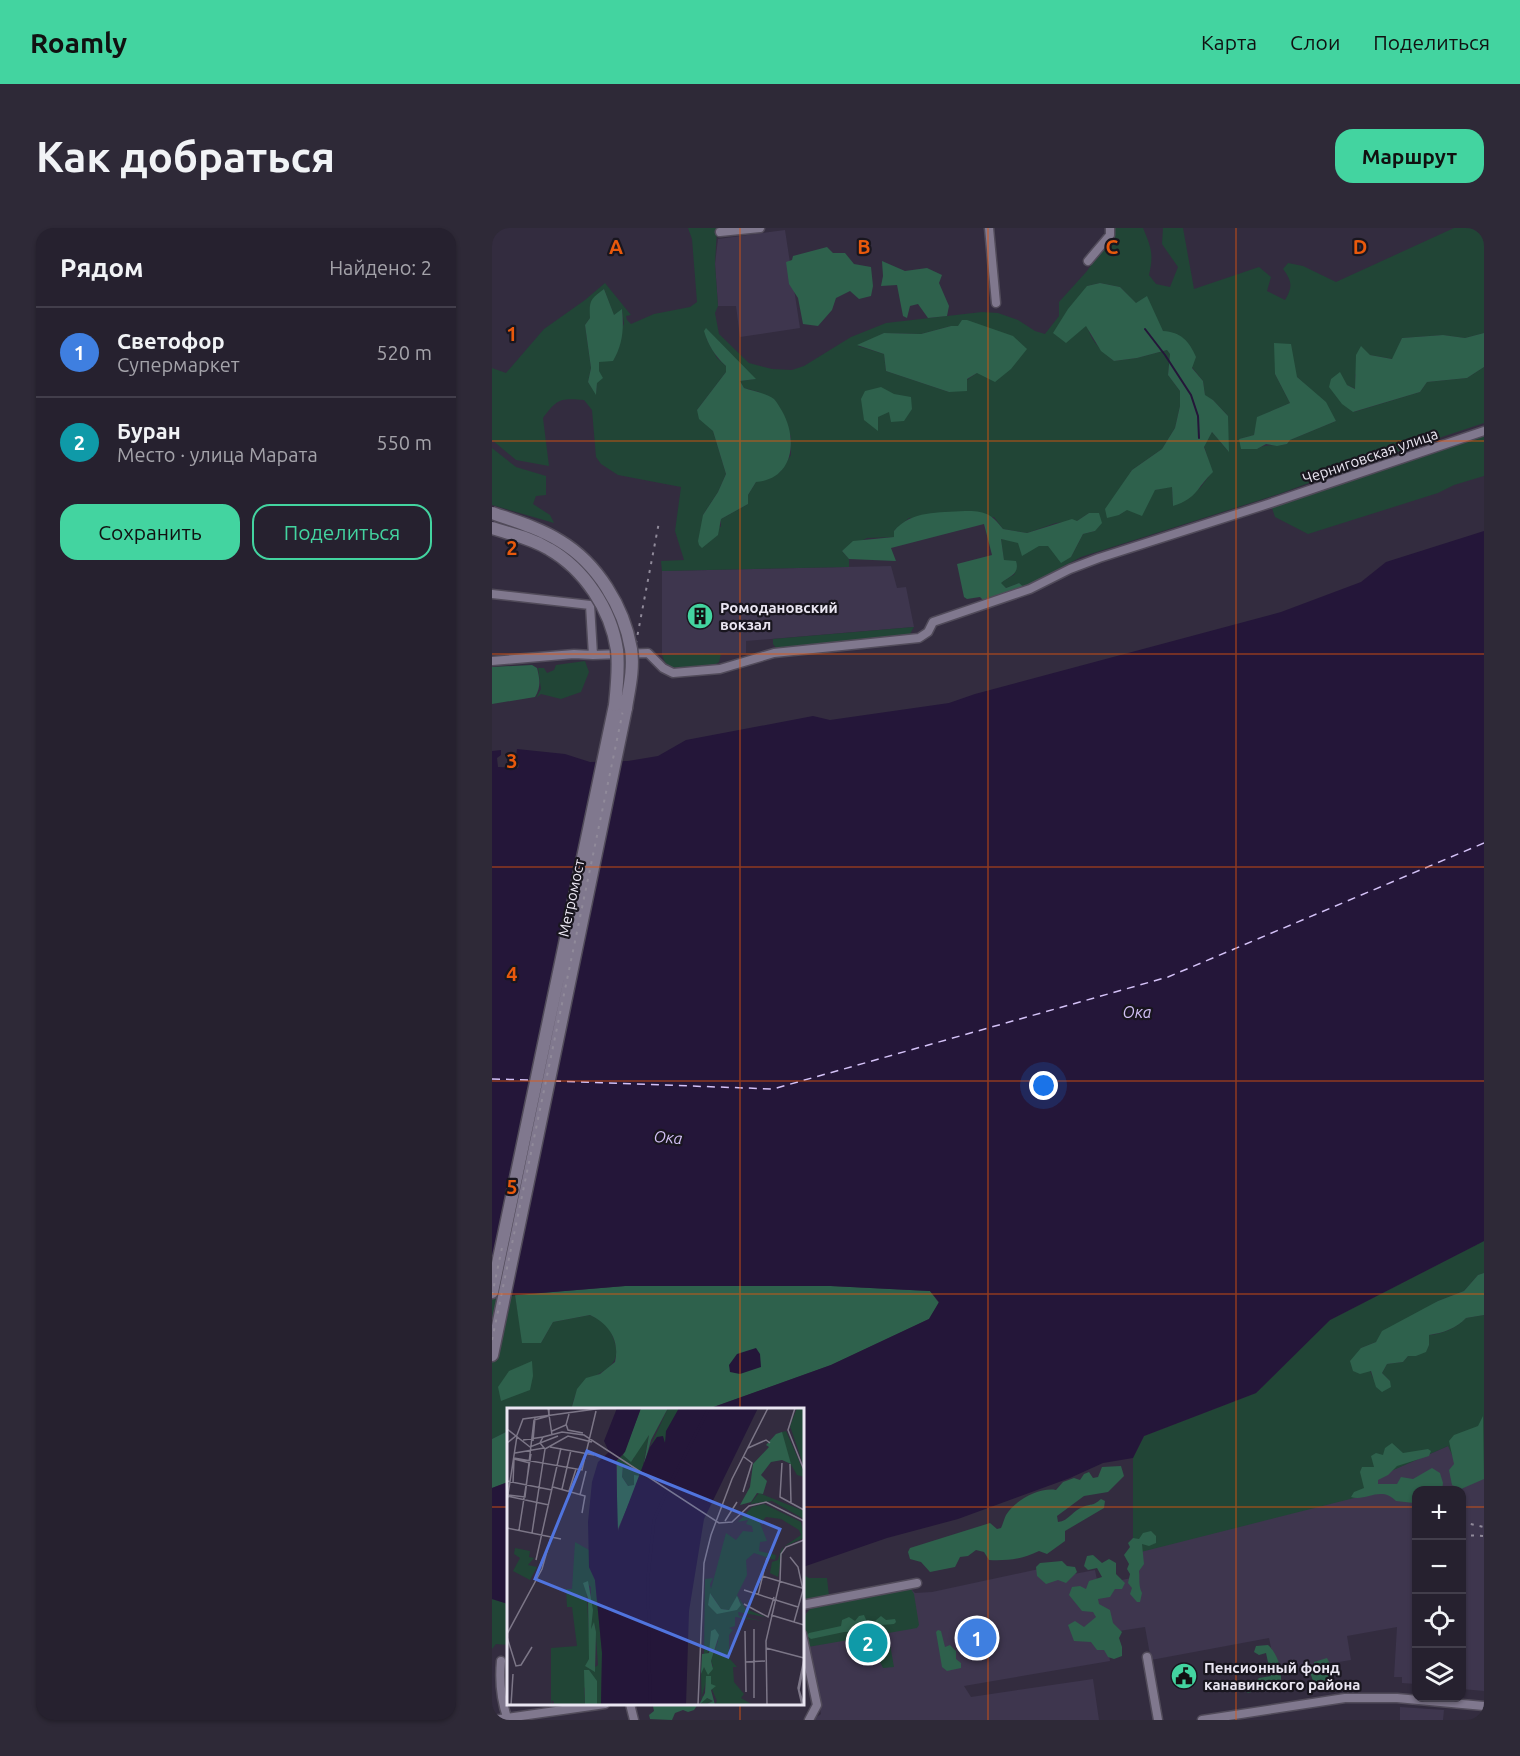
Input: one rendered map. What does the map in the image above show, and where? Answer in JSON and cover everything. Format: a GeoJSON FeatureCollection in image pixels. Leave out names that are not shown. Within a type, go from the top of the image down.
{"type":"FeatureCollection","features":[{"type":"Feature","properties":{"kind":"main road","name":"Метромост"},"geometry":{"type":"LineString","coordinates":[[492,513],[534,528],[561,541],[583,558],[612,596],[624,622],[631,650],[631,677],[492,1355]]}},
{"type":"Feature","properties":{"kind":"main road","name":"Метромост"},"geometry":{"type":"LineString","coordinates":[[492,528],[526,538],[549,549],[584,577],[596,594],[610,623],[617,648],[618,675],[615,705],[492,1292]]}},
{"type":"Feature","properties":{"kind":"street"},"geometry":{"type":"LineString","coordinates":[[720,232],[760,228]]}},
{"type":"Feature","properties":{"kind":"street"},"geometry":{"type":"LineString","coordinates":[[989,228],[996,303]]}},
{"type":"Feature","properties":{"kind":"street"},"geometry":{"type":"LineString","coordinates":[[1088,261],[1110,235],[1110,228]]}},
{"type":"Feature","properties":{"kind":"street","name":"Черниговская улица"},"geometry":{"type":"LineString","coordinates":[[593,655],[648,653],[663,668],[673,673],[720,669],[774,653],[919,638],[928,632],[933,622],[1030,589],[1070,569],[1124,549],[1264,506],[1484,431]]}},
{"type":"Feature","properties":{"kind":"street"},"geometry":{"type":"LineString","coordinates":[[492,594],[590,604],[593,655],[574,654],[492,661]]}},
{"type":"Feature","properties":{"kind":"street"},"geometry":{"type":"LineString","coordinates":[[804,1605],[917,1583]]}},
{"type":"Feature","properties":{"kind":"street"},"geometry":{"type":"LineString","coordinates":[[804,1644],[817,1705],[809,1720]]}},
{"type":"Feature","properties":{"kind":"street"},"geometry":{"type":"LineString","coordinates":[[1147,1657],[1158,1720]]}},
{"type":"Feature","properties":{"kind":"street"},"geometry":{"type":"LineString","coordinates":[[501,1661],[499,1679],[504,1710],[508,1719]]}},
{"type":"Feature","properties":{"kind":"street"},"geometry":{"type":"LineString","coordinates":[[1202,1720],[1353,1697],[1397,1698],[1484,1706]]}},
{"type":"Feature","properties":{"kind":"street"},"geometry":{"type":"LineString","coordinates":[[493,1720],[599,1705]]}},
{"type":"Feature","properties":{"kind":"street"},"geometry":{"type":"LineString","coordinates":[[630,1705],[634,1720]]}},
{"type":"Feature","properties":{"kind":"shaded area"},"geometry":{"type":"Polygon","coordinates":[[[785,230],[800,328],[740,337],[736,306],[718,306],[715,264],[718,239],[785,230]]]}},
{"type":"Feature","properties":{"kind":"shaded area"},"geometry":{"type":"Polygon","coordinates":[[[891,566],[897,588],[906,587],[914,627],[746,641],[746,653],[662,655],[662,571],[891,566]]]}},
{"type":"Feature","properties":{"kind":"shaded area"},"geometry":{"type":"Polygon","coordinates":[[[1448,1446],[1484,1477],[1484,1691],[1466,1689],[1466,1486],[1412,1486],[1412,1684],[1402,1683],[1402,1677],[1394,1677],[1397,1627],[1347,1636],[1351,1660],[1276,1672],[1269,1638],[1151,1660],[1145,1627],[1106,1633],[1110,1661],[964,1686],[971,1697],[1093,1679],[1099,1720],[812,1720],[821,1714],[804,1626],[804,1615],[813,1607],[911,1589],[915,1593],[932,1592],[1039,1569],[1042,1580],[1095,1570],[1098,1585],[1136,1577],[1133,1554],[1372,1479],[1448,1446]]]}},
{"type":"Feature","properties":{"kind":"shaded area"},"geometry":{"type":"Polygon","coordinates":[[[1400,1707],[1444,1710],[1443,1720],[1400,1720],[1400,1707]]]}},
{"type":"Feature","properties":{"kind":"green space"},"geometry":{"type":"Polygon","coordinates":[[[688,228],[717,228],[715,264],[718,306],[715,313],[719,334],[749,363],[772,369],[792,370],[804,366],[851,337],[886,323],[982,312],[998,313],[1045,334],[1059,316],[1059,302],[1115,236],[1115,228],[1143,228],[1151,251],[1149,275],[1156,284],[1170,287],[1178,267],[1162,244],[1163,228],[1183,228],[1194,289],[1259,267],[1271,277],[1267,291],[1285,300],[1290,284],[1283,269],[1288,263],[1303,266],[1336,282],[1454,228],[1484,228],[1484,333],[1465,338],[1443,335],[1402,338],[1393,359],[1370,355],[1355,375],[1356,389],[1347,385],[1354,412],[1420,392],[1427,382],[1467,378],[1484,367],[1484,423],[1279,494],[1081,557],[1024,587],[1019,583],[1006,588],[1000,583],[1015,574],[1004,561],[1001,539],[1048,546],[1071,557],[1083,534],[1095,531],[1089,513],[1077,521],[1056,523],[1027,533],[1003,529],[994,517],[909,518],[894,531],[895,537],[867,538],[842,551],[849,559],[849,567],[662,571],[661,561],[684,560],[675,531],[681,487],[618,475],[601,464],[596,457],[592,410],[584,400],[560,401],[543,418],[549,466],[516,460],[492,440],[492,368],[506,373],[544,329],[605,283],[631,315],[626,316],[631,324],[654,314],[690,307],[697,302],[692,239],[688,228]],[[1100,283],[1087,286],[1088,328],[1096,344],[1114,361],[1167,350],[1170,354],[1168,375],[1180,391],[1180,406],[1175,428],[1162,449],[1132,470],[1123,484],[1119,515],[1155,490],[1172,486],[1173,506],[1200,488],[1212,472],[1204,446],[1212,432],[1228,451],[1228,416],[1213,400],[1205,396],[1203,381],[1163,331],[1120,287],[1100,283]],[[604,289],[585,325],[591,368],[588,382],[596,394],[599,361],[624,324],[622,310],[614,316],[604,289]],[[951,326],[921,334],[884,333],[858,346],[884,354],[886,371],[949,392],[977,373],[958,327],[951,326]],[[706,338],[717,358],[726,366],[726,372],[697,410],[713,431],[726,474],[718,492],[703,515],[721,527],[721,519],[748,504],[748,495],[756,482],[780,472],[791,455],[791,436],[759,392],[744,388],[740,381],[755,379],[706,338]],[[1275,374],[1290,403],[1258,417],[1254,435],[1239,439],[1257,449],[1264,446],[1287,444],[1290,440],[1336,421],[1297,377],[1275,374]]]}},
{"type":"Feature","properties":{"kind":"green space"},"geometry":{"type":"Polygon","coordinates":[[[827,247],[833,253],[845,253],[854,264],[871,267],[873,286],[871,296],[859,299],[850,291],[836,298],[832,310],[818,326],[803,324],[798,298],[789,284],[786,262],[792,260],[793,256],[827,247]]]}},
{"type":"Feature","properties":{"kind":"green space"},"geometry":{"type":"Polygon","coordinates":[[[882,261],[905,271],[927,268],[942,275],[939,283],[949,306],[947,316],[928,318],[918,304],[910,306],[907,318],[903,316],[897,285],[881,286],[882,261]]]}},
{"type":"Feature","properties":{"kind":"green space"},"geometry":{"type":"Polygon","coordinates":[[[1100,283],[1120,287],[1136,303],[1147,296],[1163,331],[1180,335],[1190,346],[1196,357],[1192,368],[1203,381],[1205,395],[1228,416],[1229,452],[1212,432],[1204,447],[1213,472],[1196,492],[1187,500],[1173,506],[1172,487],[1155,490],[1142,516],[1127,510],[1107,518],[1105,509],[1132,470],[1162,449],[1175,428],[1180,406],[1180,391],[1168,375],[1170,354],[1167,350],[1114,361],[1101,351],[1086,326],[1066,343],[1053,333],[1068,309],[1087,286],[1100,283]]]}},
{"type":"Feature","properties":{"kind":"green space"},"geometry":{"type":"Polygon","coordinates":[[[604,289],[614,315],[622,309],[623,329],[621,342],[613,361],[599,362],[599,371],[603,378],[597,383],[596,395],[588,382],[591,368],[585,325],[590,318],[591,301],[604,289]]]}},
{"type":"Feature","properties":{"kind":"green space"},"geometry":{"type":"Polygon","coordinates":[[[962,320],[1013,336],[1027,349],[1011,369],[995,382],[977,373],[967,379],[967,391],[949,392],[886,371],[884,354],[857,345],[884,333],[921,334],[958,326],[962,320]]]}},
{"type":"Feature","properties":{"kind":"green space"},"geometry":{"type":"Polygon","coordinates":[[[706,328],[756,379],[740,381],[744,388],[774,399],[787,422],[791,445],[785,466],[769,479],[756,482],[748,495],[748,504],[721,519],[718,535],[702,548],[698,541],[703,515],[718,492],[726,474],[713,431],[699,419],[697,410],[726,372],[726,366],[715,354],[708,341],[704,331],[706,328]]]}},
{"type":"Feature","properties":{"kind":"green space"},"geometry":{"type":"Polygon","coordinates":[[[1484,333],[1484,367],[1467,378],[1427,382],[1420,392],[1353,412],[1342,404],[1329,387],[1331,379],[1340,372],[1347,385],[1355,389],[1356,355],[1361,346],[1370,355],[1392,359],[1402,338],[1443,335],[1465,338],[1484,333]]]}},
{"type":"Feature","properties":{"kind":"green space"},"geometry":{"type":"Polygon","coordinates":[[[1274,343],[1291,344],[1297,377],[1326,402],[1336,421],[1290,440],[1287,444],[1277,446],[1266,444],[1257,449],[1241,449],[1239,439],[1254,435],[1257,417],[1290,403],[1275,374],[1274,343]]]}},
{"type":"Feature","properties":{"kind":"green space"},"geometry":{"type":"Polygon","coordinates":[[[881,387],[894,394],[911,397],[912,409],[904,421],[891,422],[889,412],[878,417],[878,431],[864,420],[861,399],[865,391],[881,387]]]}},
{"type":"Feature","properties":{"kind":"green space"},"geometry":{"type":"Polygon","coordinates":[[[1484,433],[1484,476],[1308,534],[1275,517],[1272,508],[1484,433]]]}},
{"type":"Feature","properties":{"kind":"green space"},"geometry":{"type":"Polygon","coordinates":[[[492,448],[516,467],[546,476],[546,495],[536,496],[533,504],[550,515],[554,523],[492,505],[492,448]]]}},
{"type":"Feature","properties":{"kind":"green space"},"geometry":{"type":"Polygon","coordinates":[[[965,511],[987,514],[995,519],[1003,529],[1027,533],[1072,519],[1077,521],[1089,513],[1099,513],[1102,523],[1095,531],[1083,534],[1071,557],[1061,563],[1048,546],[1039,546],[1022,556],[1018,543],[1001,539],[1004,560],[1016,561],[1017,569],[1001,583],[1006,588],[1019,583],[1024,587],[984,601],[980,597],[967,599],[964,597],[957,564],[992,555],[984,524],[891,548],[896,561],[849,559],[842,551],[853,541],[894,537],[894,531],[901,524],[917,516],[965,511]]]}},
{"type":"Feature","properties":{"kind":"green space"},"geometry":{"type":"Polygon","coordinates":[[[914,627],[910,634],[780,649],[773,644],[773,639],[914,627]]]}},
{"type":"Feature","properties":{"kind":"green space"},"geometry":{"type":"Polygon","coordinates":[[[721,654],[719,662],[715,664],[703,668],[687,669],[670,667],[662,655],[721,654]]]}},
{"type":"Feature","properties":{"kind":"green space"},"geometry":{"type":"Polygon","coordinates":[[[585,661],[589,672],[581,692],[561,699],[541,694],[536,698],[541,689],[538,668],[544,668],[547,673],[554,670],[556,665],[585,661]]]}},
{"type":"Feature","properties":{"kind":"green space"},"geometry":{"type":"Polygon","coordinates":[[[532,665],[537,668],[539,680],[535,697],[492,704],[492,667],[532,665]]]}},
{"type":"Feature","properties":{"kind":"green space"},"geometry":{"type":"Polygon","coordinates":[[[1484,1241],[1484,1273],[1478,1275],[1464,1291],[1438,1301],[1376,1342],[1361,1348],[1373,1378],[1390,1381],[1382,1373],[1387,1364],[1403,1362],[1408,1356],[1416,1356],[1429,1345],[1429,1335],[1449,1330],[1466,1318],[1484,1315],[1484,1477],[1466,1485],[1448,1446],[1373,1479],[1374,1493],[1133,1554],[1133,1458],[1144,1436],[1256,1393],[1330,1320],[1484,1241]]]}},
{"type":"Feature","properties":{"kind":"green space"},"geometry":{"type":"Polygon","coordinates":[[[1484,1273],[1484,1315],[1466,1318],[1449,1330],[1429,1335],[1426,1352],[1408,1356],[1403,1362],[1387,1364],[1382,1373],[1390,1381],[1391,1387],[1382,1392],[1376,1387],[1371,1371],[1360,1374],[1353,1371],[1350,1361],[1361,1348],[1376,1342],[1382,1331],[1438,1301],[1464,1291],[1478,1275],[1484,1273]]]}},
{"type":"Feature","properties":{"kind":"green space"},"geometry":{"type":"Polygon","coordinates":[[[625,1286],[831,1286],[930,1291],[939,1303],[929,1319],[831,1365],[711,1408],[572,1408],[577,1389],[586,1378],[600,1374],[615,1362],[616,1347],[612,1334],[603,1323],[590,1315],[553,1322],[541,1343],[522,1343],[515,1295],[625,1286]]]}},
{"type":"Feature","properties":{"kind":"green space"},"geometry":{"type":"Polygon","coordinates":[[[515,1295],[523,1343],[541,1343],[553,1322],[590,1315],[609,1329],[616,1348],[616,1357],[608,1368],[579,1388],[571,1408],[507,1408],[507,1432],[492,1439],[492,1297],[515,1295]]]}},
{"type":"Feature","properties":{"kind":"green space"},"geometry":{"type":"Polygon","coordinates":[[[532,1361],[533,1376],[530,1390],[501,1401],[498,1387],[509,1371],[532,1361]]]}},
{"type":"Feature","properties":{"kind":"green space"},"geometry":{"type":"Polygon","coordinates":[[[1483,1416],[1484,1479],[1466,1487],[1454,1486],[1452,1485],[1449,1470],[1454,1464],[1449,1441],[1454,1435],[1478,1426],[1483,1416]]]}},
{"type":"Feature","properties":{"kind":"green space"},"geometry":{"type":"Polygon","coordinates":[[[507,1432],[507,1482],[492,1488],[492,1439],[507,1432]]]}},
{"type":"Feature","properties":{"kind":"green space"},"geometry":{"type":"Polygon","coordinates":[[[1392,1443],[1403,1453],[1428,1449],[1431,1451],[1429,1456],[1397,1466],[1388,1475],[1378,1480],[1378,1484],[1397,1484],[1401,1477],[1413,1479],[1432,1468],[1440,1473],[1443,1486],[1412,1486],[1412,1503],[1396,1501],[1385,1494],[1351,1497],[1354,1492],[1364,1488],[1360,1472],[1362,1467],[1374,1467],[1371,1456],[1376,1453],[1383,1455],[1385,1448],[1392,1443]]]}},
{"type":"Feature","properties":{"kind":"green space"},"geometry":{"type":"Polygon","coordinates":[[[1121,1466],[1124,1476],[1108,1492],[1084,1496],[1057,1516],[1058,1522],[1062,1521],[1080,1508],[1094,1504],[1101,1499],[1105,1501],[1104,1508],[1065,1531],[1065,1541],[1047,1554],[1039,1551],[1015,1559],[989,1560],[984,1552],[976,1550],[968,1556],[960,1557],[955,1567],[930,1572],[921,1562],[910,1559],[908,1552],[910,1548],[990,1523],[997,1529],[1001,1528],[1010,1509],[1028,1496],[1056,1490],[1063,1482],[1074,1478],[1080,1480],[1084,1474],[1089,1472],[1093,1478],[1098,1477],[1102,1467],[1121,1466]]]}},
{"type":"Feature","properties":{"kind":"green space"},"geometry":{"type":"Polygon","coordinates":[[[1151,1531],[1156,1536],[1156,1543],[1149,1546],[1142,1544],[1144,1564],[1139,1571],[1142,1593],[1140,1602],[1137,1602],[1130,1594],[1132,1588],[1128,1583],[1129,1564],[1124,1555],[1130,1547],[1128,1543],[1133,1538],[1139,1539],[1143,1533],[1151,1531]]]}},
{"type":"Feature","properties":{"kind":"green space"},"geometry":{"type":"Polygon","coordinates":[[[1093,1555],[1102,1563],[1109,1559],[1116,1563],[1116,1574],[1125,1583],[1122,1589],[1115,1589],[1110,1597],[1098,1599],[1099,1604],[1110,1610],[1113,1623],[1122,1632],[1119,1638],[1122,1656],[1114,1659],[1108,1657],[1104,1650],[1097,1650],[1091,1642],[1074,1641],[1068,1625],[1075,1621],[1084,1627],[1096,1617],[1093,1612],[1082,1611],[1069,1595],[1072,1587],[1080,1586],[1086,1589],[1089,1581],[1102,1577],[1097,1568],[1088,1570],[1084,1566],[1087,1556],[1093,1555]]]}},
{"type":"Feature","properties":{"kind":"green space"},"geometry":{"type":"Polygon","coordinates":[[[1062,1561],[1067,1566],[1075,1567],[1077,1572],[1066,1583],[1058,1580],[1046,1584],[1037,1576],[1036,1567],[1040,1563],[1062,1561]]]}},
{"type":"Feature","properties":{"kind":"green space"},"geometry":{"type":"Polygon","coordinates":[[[804,1575],[809,1578],[827,1578],[829,1596],[804,1600],[804,1575]]]}},
{"type":"Feature","properties":{"kind":"green space"},"geometry":{"type":"Polygon","coordinates":[[[911,1589],[914,1594],[919,1625],[917,1628],[808,1647],[804,1620],[805,1615],[813,1607],[911,1589]]]}},
{"type":"Feature","properties":{"kind":"green space"},"geometry":{"type":"Polygon","coordinates":[[[492,1599],[507,1604],[507,1645],[496,1644],[492,1649],[492,1599]]]}},
{"type":"Feature","properties":{"kind":"green space"},"geometry":{"type":"Polygon","coordinates":[[[864,1615],[867,1622],[875,1621],[881,1616],[886,1620],[895,1619],[896,1622],[867,1631],[844,1632],[811,1639],[807,1636],[809,1633],[841,1626],[842,1620],[849,1617],[855,1621],[859,1616],[864,1615]]]}},
{"type":"Feature","properties":{"kind":"green space"},"geometry":{"type":"Polygon","coordinates":[[[941,1631],[945,1647],[950,1645],[956,1651],[956,1659],[961,1663],[961,1668],[947,1671],[942,1667],[936,1632],[941,1631]]]}},
{"type":"Feature","properties":{"kind":"green space"},"geometry":{"type":"Polygon","coordinates":[[[888,1634],[894,1667],[883,1668],[876,1653],[873,1637],[888,1634]]]}},
{"type":"Feature","properties":{"kind":"green space"},"geometry":{"type":"Polygon","coordinates":[[[1268,1645],[1280,1666],[1280,1690],[1275,1692],[1269,1686],[1248,1693],[1244,1690],[1247,1683],[1254,1683],[1259,1678],[1271,1676],[1266,1653],[1259,1655],[1254,1652],[1256,1646],[1268,1645]]]}},
{"type":"Feature","properties":{"kind":"green space"},"geometry":{"type":"Polygon","coordinates":[[[1327,1658],[1332,1668],[1330,1681],[1325,1684],[1313,1681],[1310,1672],[1314,1669],[1314,1662],[1327,1658]]]}},
{"type":"Feature","properties":{"kind":"green space"},"geometry":{"type":"Polygon","coordinates":[[[697,1705],[694,1710],[675,1713],[672,1720],[650,1719],[649,1715],[654,1711],[653,1706],[697,1705]]]}},
{"type":"Feature","properties":{"kind":"water","name":"Ока"},"geometry":{"type":"Polygon","coordinates":[[[1484,531],[1484,1241],[1330,1320],[1256,1393],[1144,1436],[1133,1458],[1103,1463],[1070,1478],[958,1519],[887,1538],[804,1567],[804,1408],[711,1408],[831,1365],[929,1319],[939,1302],[930,1291],[831,1286],[625,1286],[492,1297],[492,751],[501,750],[501,755],[497,758],[498,767],[518,768],[517,749],[565,754],[590,762],[628,761],[658,756],[686,740],[813,716],[830,720],[949,703],[975,694],[1281,612],[1361,582],[1386,562],[1484,531]]]}},
{"type":"Feature","properties":{"kind":"water"},"geometry":{"type":"Polygon","coordinates":[[[756,1348],[760,1354],[761,1367],[740,1374],[730,1372],[729,1365],[737,1354],[756,1348]]]}},
{"type":"Feature","properties":{"kind":"water"},"geometry":{"type":"Polygon","coordinates":[[[507,1482],[507,1604],[492,1599],[492,1488],[507,1482]]]}},
{"type":"Feature","properties":{"kind":"waterway"},"geometry":{"type":"LineString","coordinates":[[1145,329],[1191,395],[1198,416],[1199,438]]}},
{"type":"Feature","properties":{"kind":"ferry route"},"geometry":{"type":"LineString","coordinates":[[553,1081],[773,1089],[1168,977],[1484,843]]}},
{"type":"Feature","properties":{"kind":"ferry route"},"geometry":{"type":"LineString","coordinates":[[492,1079],[530,1080]]}},
{"type":"Feature","properties":{"kind":"railway"},"geometry":{"type":"LineString","coordinates":[[492,1340],[624,706],[659,522]]}},
{"type":"Feature","properties":{"kind":"railway"},"geometry":{"type":"LineString","coordinates":[[492,1295],[503,1243]]}},
{"type":"Feature","properties":{"kind":"railway"},"geometry":{"type":"LineString","coordinates":[[1466,1523],[1484,1527]]}},
{"type":"Feature","properties":{"kind":"railway"},"geometry":{"type":"LineString","coordinates":[[1466,1535],[1484,1536]]}},
{"type":"Feature","properties":{"kind":"place","name":"Ромодановский вокзал"},"geometry":{"type":"Point","coordinates":[700,616]}},
{"type":"Feature","properties":{"kind":"place","name":"Светофор"},"geometry":{"type":"Point","coordinates":[977,1638]}},
{"type":"Feature","properties":{"kind":"place","name":"Буран"},"geometry":{"type":"Point","coordinates":[868,1643]}},
{"type":"Feature","properties":{"kind":"place","name":"Пенсионный фонд канавинского района"},"geometry":{"type":"Point","coordinates":[1184,1676]}}]}
